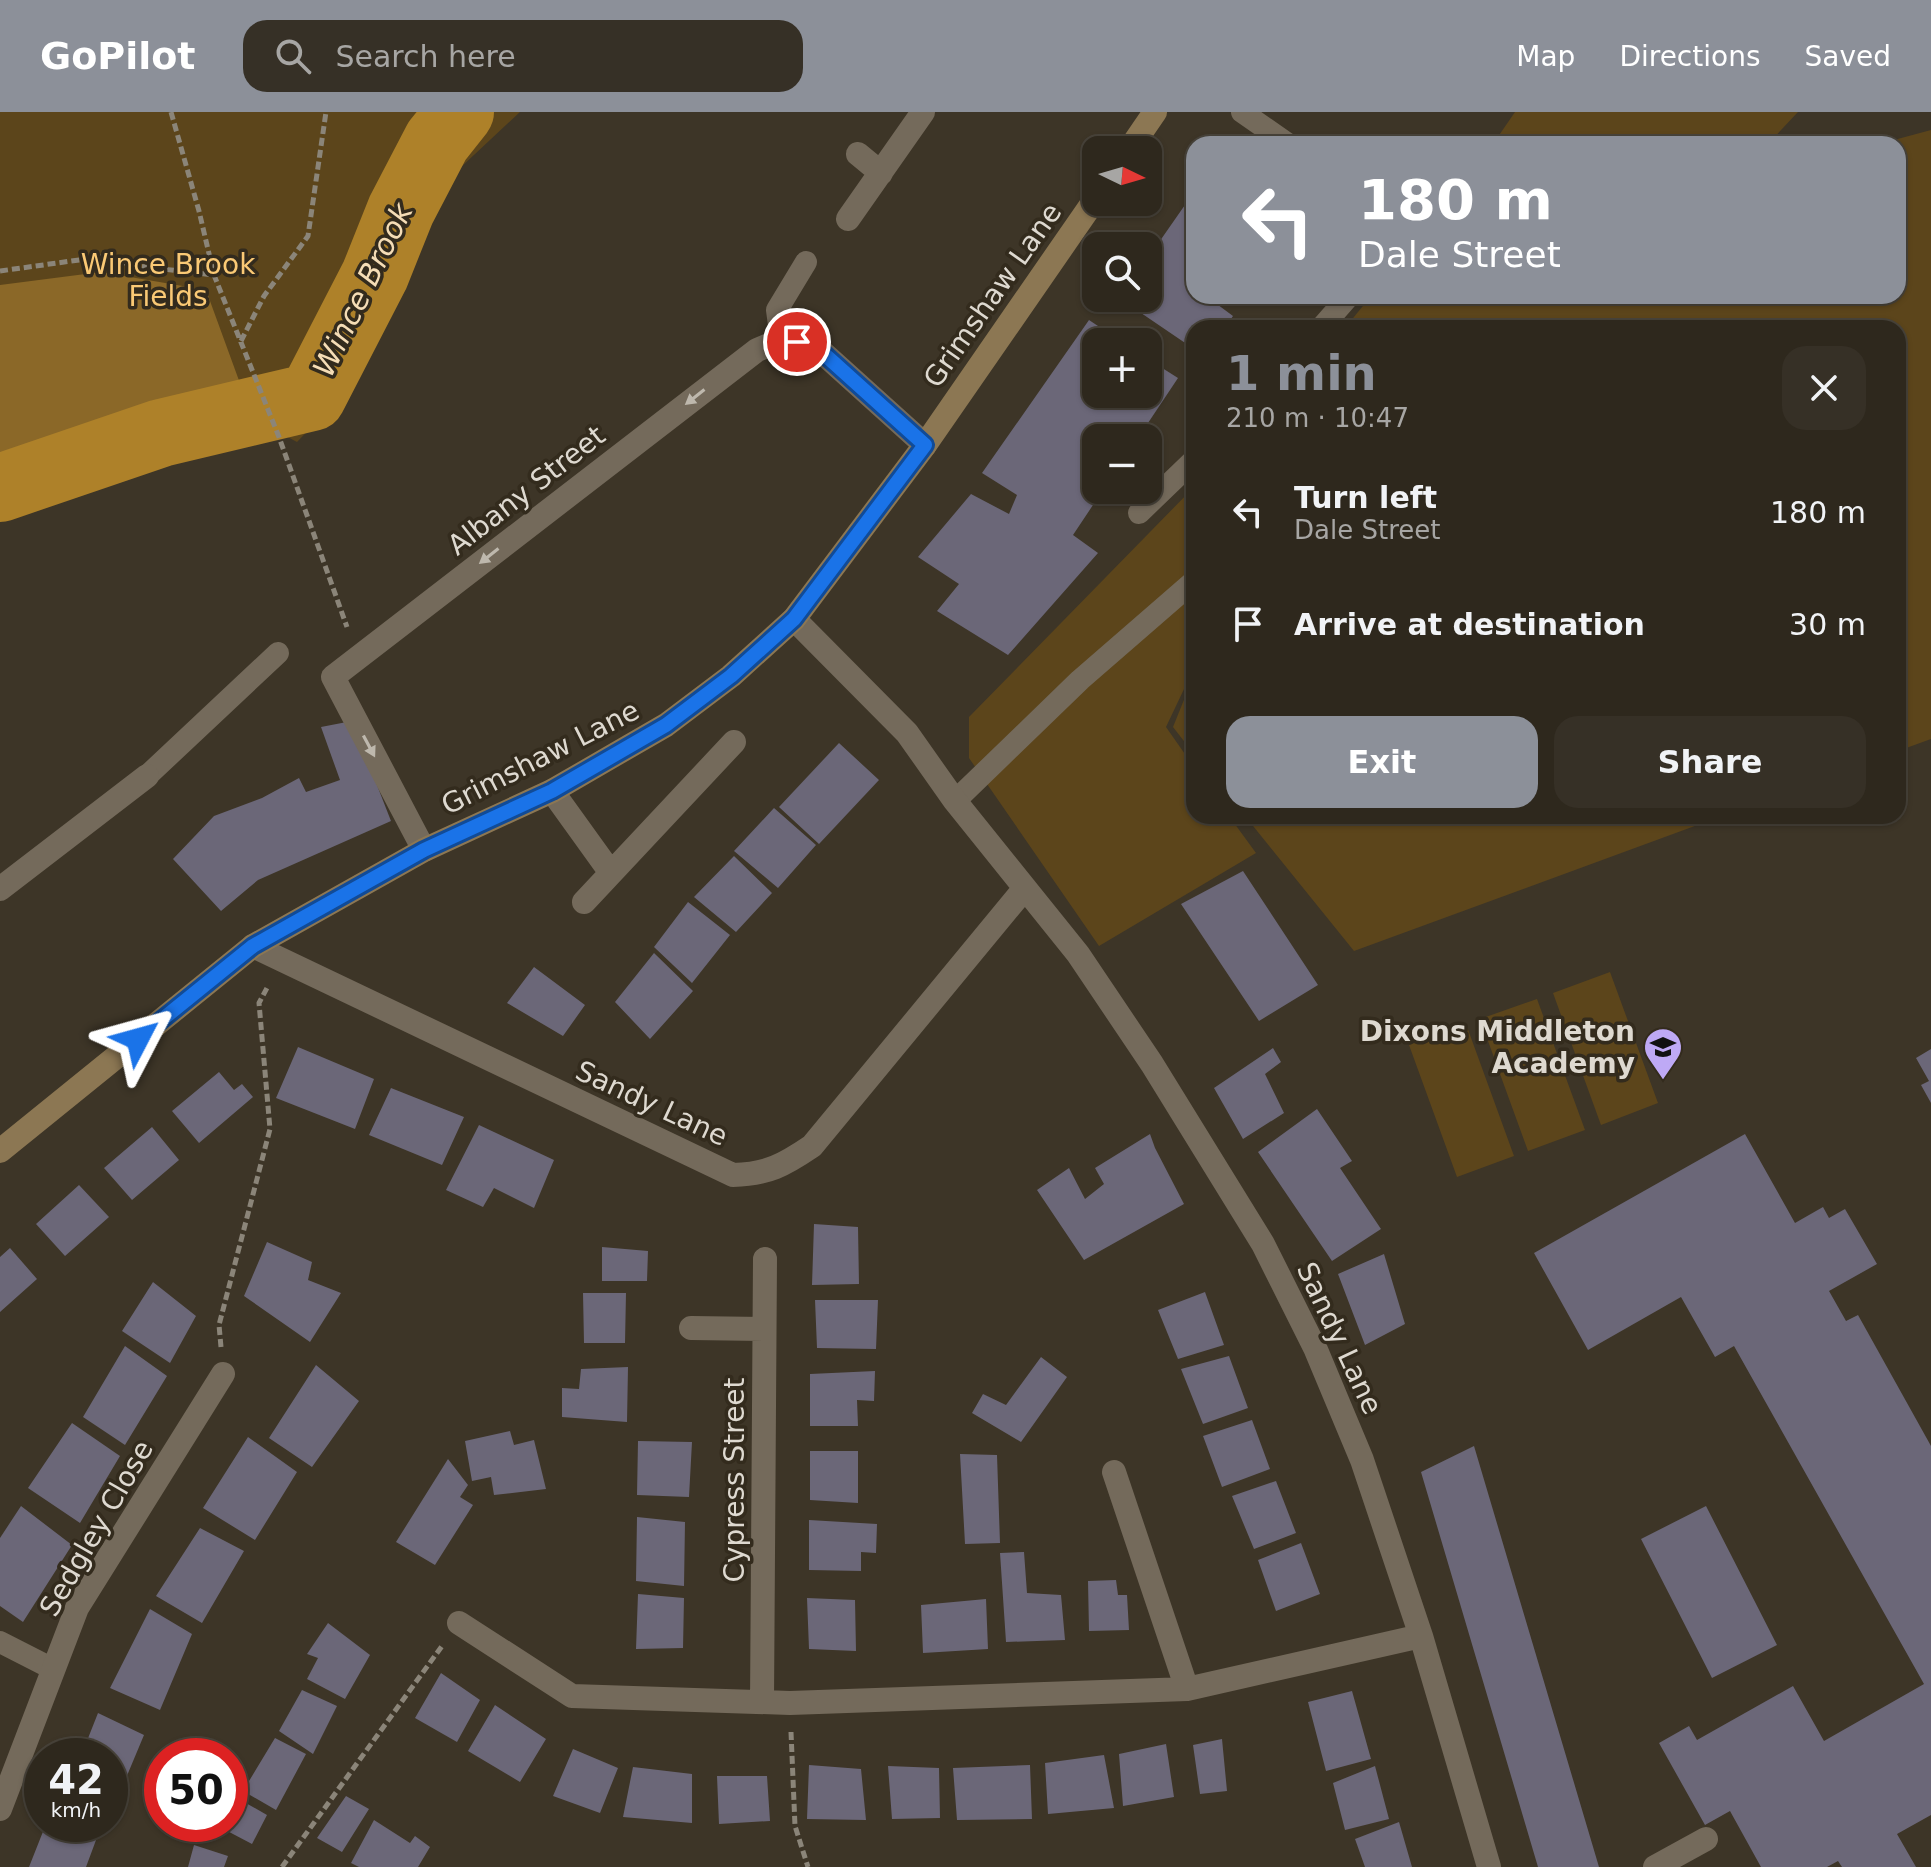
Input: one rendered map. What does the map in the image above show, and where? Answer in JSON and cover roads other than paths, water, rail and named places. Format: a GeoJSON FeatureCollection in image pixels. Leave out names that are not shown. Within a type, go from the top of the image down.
{"type":"FeatureCollection","features":[{"type":"Feature","properties":{"kind":"main road"},"geometry":{"type":"LineString","coordinates":[[1139,136],[1155,112]]}},
{"type":"Feature","properties":{"kind":"main road","name":"Grimshaw Lane"},"geometry":{"type":"LineString","coordinates":[[0,1151],[253,946],[424,850],[552,791],[666,725],[731,676],[794,619],[925,445],[1084,216]]}},
{"type":"Feature","properties":{"kind":"street"},"geometry":{"type":"LineString","coordinates":[[848,219],[923,112]]}},
{"type":"Feature","properties":{"kind":"street"},"geometry":{"type":"LineString","coordinates":[[858,154],[881,173]]}},
{"type":"Feature","properties":{"kind":"street"},"geometry":{"type":"LineString","coordinates":[[781,340],[813,344],[925,445]]}},
{"type":"Feature","properties":{"kind":"street","name":"Albany Street"},"geometry":{"type":"LineString","coordinates":[[424,850],[333,677],[757,350],[781,340]]}},
{"type":"Feature","properties":{"kind":"street","name":"Sandy Lane"},"geometry":{"type":"LineString","coordinates":[[794,619],[907,733],[955,801],[1078,954],[1136,1039],[1263,1244],[1316,1350],[1362,1460],[1421,1636],[1489,1867]]}},
{"type":"Feature","properties":{"kind":"street"},"geometry":{"type":"LineString","coordinates":[[584,902],[734,742]]}},
{"type":"Feature","properties":{"kind":"street"},"geometry":{"type":"LineString","coordinates":[[0,889],[147,776]]}},
{"type":"Feature","properties":{"kind":"street"},"geometry":{"type":"LineString","coordinates":[[552,791],[611,873]]}},
{"type":"Feature","properties":{"kind":"street","name":"Sandy Lane"},"geometry":{"type":"LineString","coordinates":[[253,946],[733,1175],[754,1174],[781,1167],[812,1146],[1025,888]]}},
{"type":"Feature","properties":{"kind":"street","name":"Cypress Street"},"geometry":{"type":"LineString","coordinates":[[762,1702],[765,1259]]}},
{"type":"Feature","properties":{"kind":"street"},"geometry":{"type":"LineString","coordinates":[[691,1328],[764,1329]]}},
{"type":"Feature","properties":{"kind":"street","name":"Sedgley Close"},"geometry":{"type":"LineString","coordinates":[[0,1809],[77,1608],[223,1374]]}},
{"type":"Feature","properties":{"kind":"street"},"geometry":{"type":"LineString","coordinates":[[1114,1472],[1187,1689]]}},
{"type":"Feature","properties":{"kind":"street"},"geometry":{"type":"LineString","coordinates":[[459,1623],[572,1696],[790,1703],[1187,1689],[1421,1636]]}},
{"type":"Feature","properties":{"kind":"street"},"geometry":{"type":"LineString","coordinates":[[1655,1867],[1706,1839]]}},
{"type":"Feature","properties":{"kind":"lane"},"geometry":{"type":"LineString","coordinates":[[1242,112],[1276,136]]}},
{"type":"Feature","properties":{"kind":"lane"},"geometry":{"type":"LineString","coordinates":[[781,340],[777,310],[806,262]]}},
{"type":"Feature","properties":{"kind":"lane"},"geometry":{"type":"LineString","coordinates":[[1328,320],[1342,304]]}},
{"type":"Feature","properties":{"kind":"lane"},"geometry":{"type":"LineString","coordinates":[[1139,513],[1186,468]]}},
{"type":"Feature","properties":{"kind":"lane"},"geometry":{"type":"LineString","coordinates":[[955,801],[1080,680],[1186,588]]}},
{"type":"Feature","properties":{"kind":"lane"},"geometry":{"type":"LineString","coordinates":[[147,776],[278,653]]}},
{"type":"Feature","properties":{"kind":"lane"},"geometry":{"type":"LineString","coordinates":[[0,1642],[53,1669]]}},
{"type":"Feature","properties":{"kind":"waterway","name":"Wince Brook"},"geometry":{"type":"LineString","coordinates":[[0,488],[161,433],[312,397],[375,275],[401,210],[437,141],[460,112]]}},
{"type":"Feature","properties":{"kind":"place","name":"Dixons Middleton Academy"},"geometry":{"type":"Point","coordinates":[1663,1081]}},
{"type":"Feature","properties":{"kind":"park label","name":"Wince Brook Fields"},"geometry":{"type":"Point","coordinates":[168,280]}}]}
